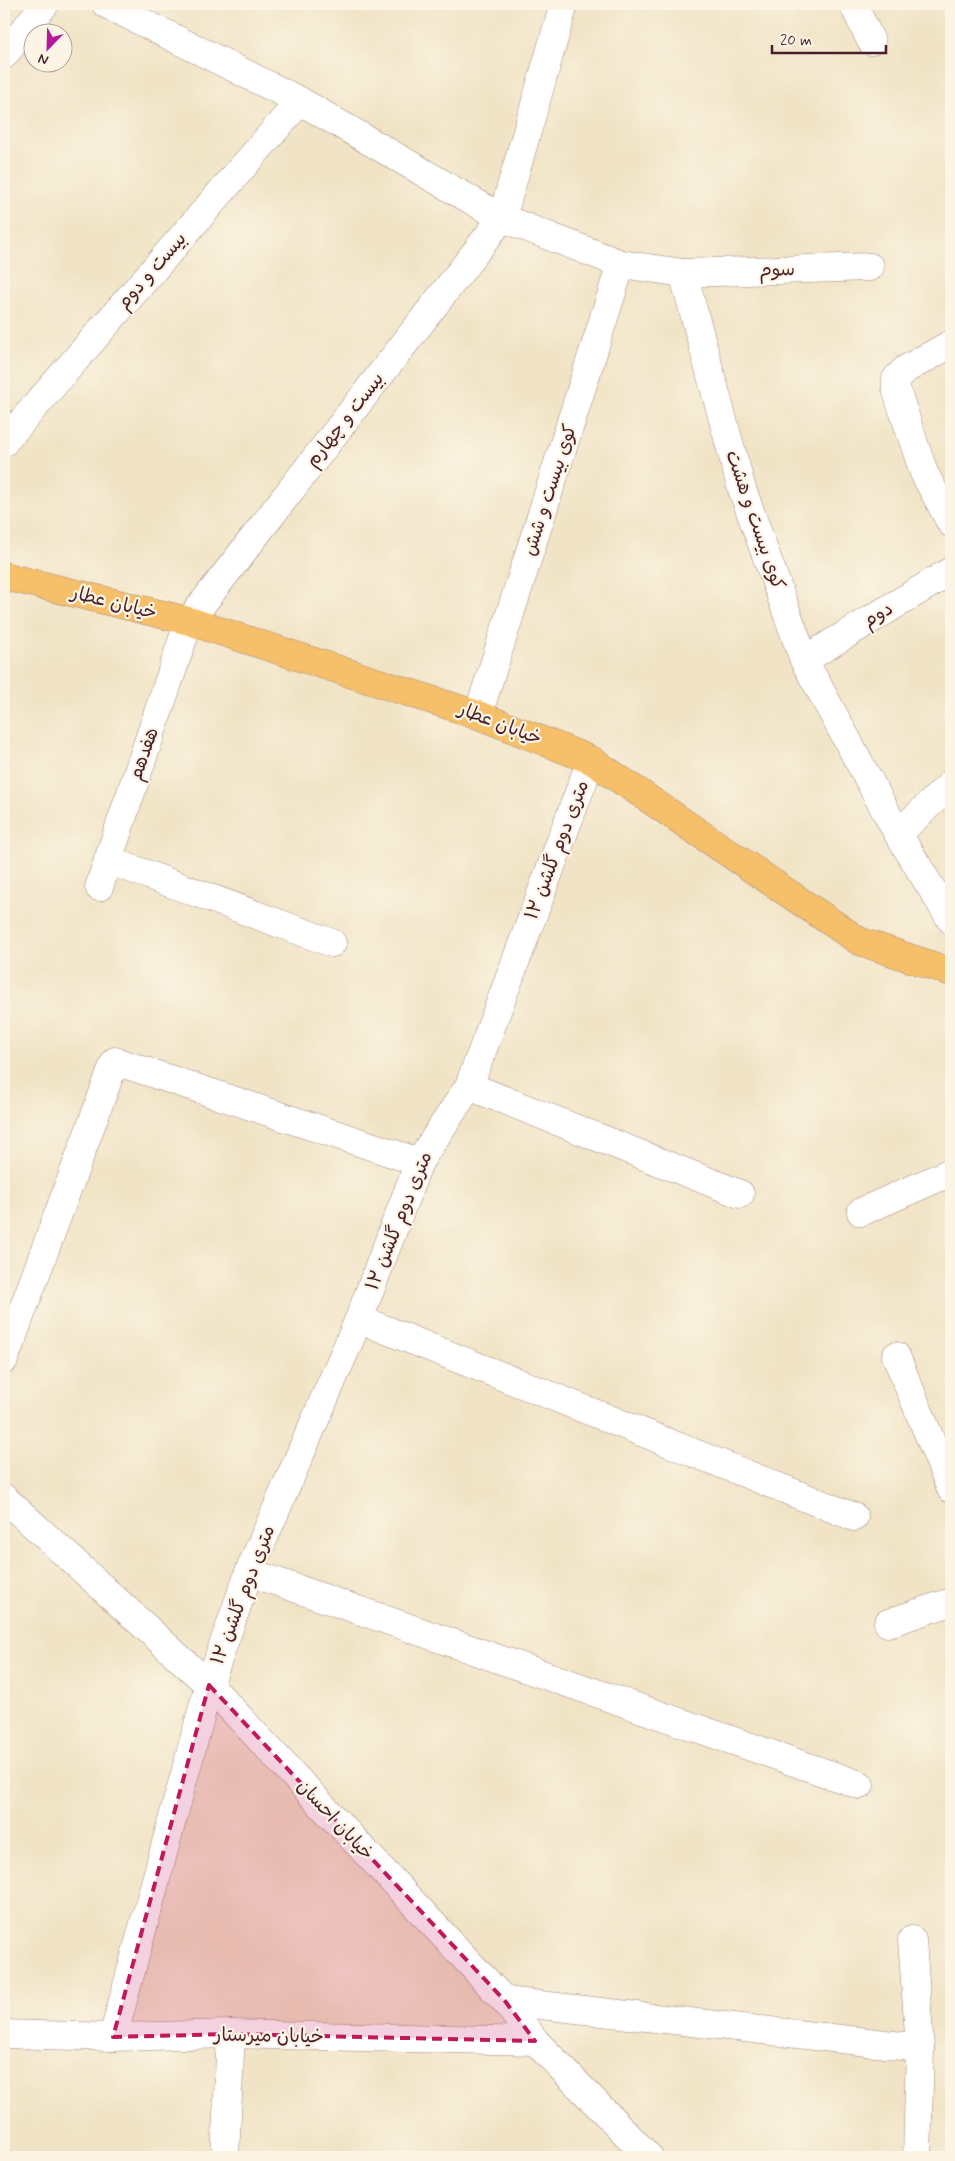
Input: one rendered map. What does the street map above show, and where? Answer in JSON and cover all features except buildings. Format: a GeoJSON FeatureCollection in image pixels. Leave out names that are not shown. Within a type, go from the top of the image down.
{"type":"FeatureCollection","features":[{"type":"Feature","properties":{"kind":"main road","name":"خیابان عطار"},"geometry":{"type":"LineString","coordinates":[[4,576],[189,621],[478,715],[591,760],[859,941],[951,972]]}},
{"type":"Feature","properties":{"kind":"street"},"geometry":{"type":"LineString","coordinates":[[4,56],[45,4]]}},
{"type":"Feature","properties":{"kind":"street"},"geometry":{"type":"LineString","coordinates":[[106,4],[300,101],[502,218],[621,264],[683,273]]}},
{"type":"Feature","properties":{"kind":"street"},"geometry":{"type":"LineString","coordinates":[[502,218],[564,4]]}},
{"type":"Feature","properties":{"kind":"street"},"geometry":{"type":"LineString","coordinates":[[853,4],[871,41]]}},
{"type":"Feature","properties":{"kind":"street","name":"بیست و دوم"},"geometry":{"type":"LineString","coordinates":[[4,442],[300,101]]}},
{"type":"Feature","properties":{"kind":"street","name":"بیست و چهارم"},"geometry":{"type":"LineString","coordinates":[[189,621],[502,218]]}},
{"type":"Feature","properties":{"kind":"street","name":"کوی بیست و شش"},"geometry":{"type":"LineString","coordinates":[[478,715],[621,264]]}},
{"type":"Feature","properties":{"kind":"street","name":"سوم"},"geometry":{"type":"LineString","coordinates":[[683,273],[870,267]]}},
{"type":"Feature","properties":{"kind":"street","name":"کوی بیست و هشت"},"geometry":{"type":"LineString","coordinates":[[683,273],[741,486],[804,660],[898,834],[951,920]]}},
{"type":"Feature","properties":{"kind":"street"},"geometry":{"type":"LineString","coordinates":[[951,344],[906,369],[896,379],[896,388],[924,473],[951,523]]}},
{"type":"Feature","properties":{"kind":"street","name":"دوم"},"geometry":{"type":"LineString","coordinates":[[804,660],[951,571]]}},
{"type":"Feature","properties":{"kind":"street","name":"هفدهم"},"geometry":{"type":"LineString","coordinates":[[99,887],[189,621]]}},
{"type":"Feature","properties":{"kind":"street","name":"۱۲ متری دوم گلشن"},"geometry":{"type":"LineString","coordinates":[[113,2037],[209,1685],[249,1572],[359,1319],[419,1162],[469,1086],[591,760]]}},
{"type":"Feature","properties":{"kind":"street"},"geometry":{"type":"LineString","coordinates":[[898,834],[951,784]]}},
{"type":"Feature","properties":{"kind":"street"},"geometry":{"type":"LineString","coordinates":[[108,860],[332,943]]}},
{"type":"Feature","properties":{"kind":"street"},"geometry":{"type":"LineString","coordinates":[[4,1360],[115,1061],[419,1162]]}},
{"type":"Feature","properties":{"kind":"street"},"geometry":{"type":"LineString","coordinates":[[469,1086],[740,1194]]}},
{"type":"Feature","properties":{"kind":"street"},"geometry":{"type":"LineString","coordinates":[[861,1212],[951,1172]]}},
{"type":"Feature","properties":{"kind":"street"},"geometry":{"type":"LineString","coordinates":[[359,1319],[854,1517]]}},
{"type":"Feature","properties":{"kind":"street"},"geometry":{"type":"LineString","coordinates":[[896,1356],[951,1489]]}},
{"type":"Feature","properties":{"kind":"street","name":"خیابان احسان"},"geometry":{"type":"LineString","coordinates":[[4,1498],[209,1685],[505,2001],[535,2041],[649,2157]]}},
{"type":"Feature","properties":{"kind":"street"},"geometry":{"type":"LineString","coordinates":[[249,1572],[860,1785]]}},
{"type":"Feature","properties":{"kind":"street"},"geometry":{"type":"LineString","coordinates":[[888,1623],[951,1602]]}},
{"type":"Feature","properties":{"kind":"street"},"geometry":{"type":"LineString","coordinates":[[912,1940],[920,2048],[917,2157]]}},
{"type":"Feature","properties":{"kind":"street"},"geometry":{"type":"LineString","coordinates":[[505,2001],[920,2048]]}},
{"type":"Feature","properties":{"kind":"street","name":"خیابان میرستار"},"geometry":{"type":"LineString","coordinates":[[4,2034],[113,2037],[232,2034],[535,2041]]}},
{"type":"Feature","properties":{"kind":"street"},"geometry":{"type":"LineString","coordinates":[[225,2157],[232,2034]]}},
{"type":"Feature","properties":{"kind":"highlighted area"},"geometry":{"type":"Polygon","coordinates":[[[209,1685],[505,2001],[535,2041],[231,2034],[113,2037],[209,1685]]]}}]}
